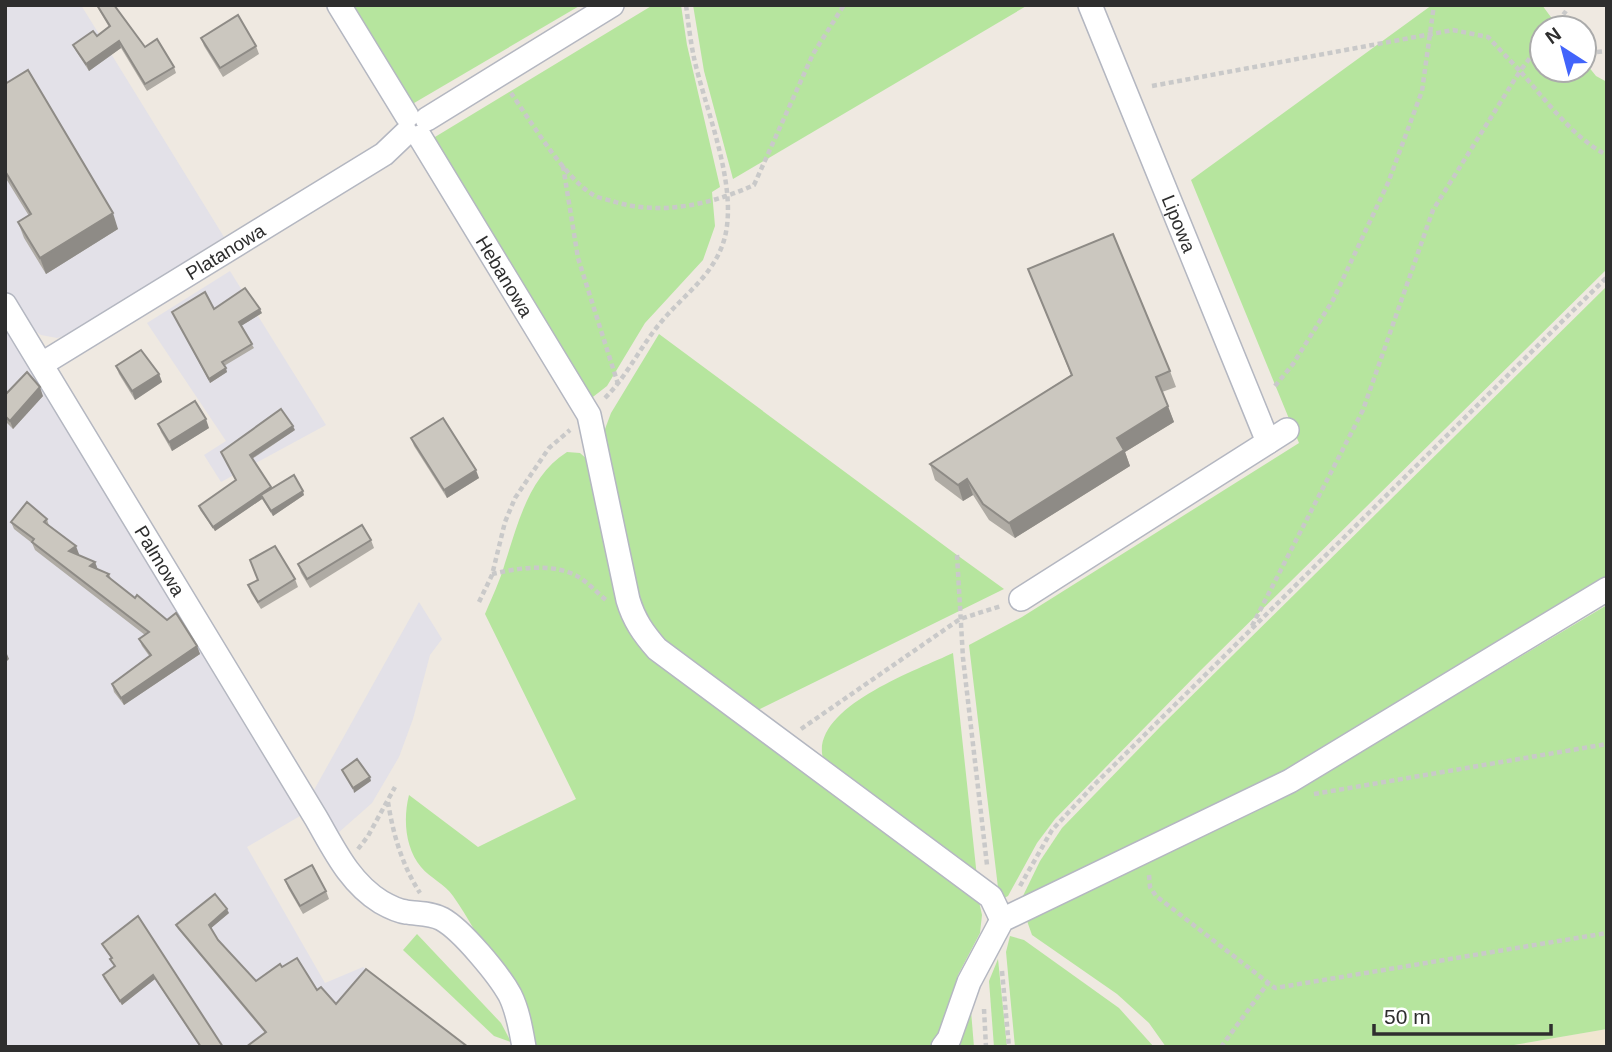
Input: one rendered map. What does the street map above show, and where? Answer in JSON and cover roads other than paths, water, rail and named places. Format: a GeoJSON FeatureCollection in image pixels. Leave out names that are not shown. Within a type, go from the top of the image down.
{"type":"FeatureCollection","features":[{"type":"Feature","properties":{"kind":"street","name":"Hebanowa"},"geometry":{"type":"LineString","coordinates":[[338,5],[415,126],[589,415],[633,617],[657,649],[991,897],[1002,920]]}},
{"type":"Feature","properties":{"kind":"street","name":"Platanowa"},"geometry":{"type":"LineString","coordinates":[[42,364],[384,154],[415,126],[612,5]]}},
{"type":"Feature","properties":{"kind":"street","name":"Lipowa"},"geometry":{"type":"LineString","coordinates":[[1021,599],[1277,436],[1090,5]]}},
{"type":"Feature","properties":{"kind":"street","name":"Palmowa"},"geometry":{"type":"LineString","coordinates":[[5,304],[343,866],[381,901],[404,912],[442,918],[477,952],[509,995],[518,1017],[524,1047]]}},
{"type":"Feature","properties":{"kind":"street"},"geometry":{"type":"LineString","coordinates":[[943,1047],[949,1039],[983,951],[1002,920],[1290,781],[1607,589]]}}]}
